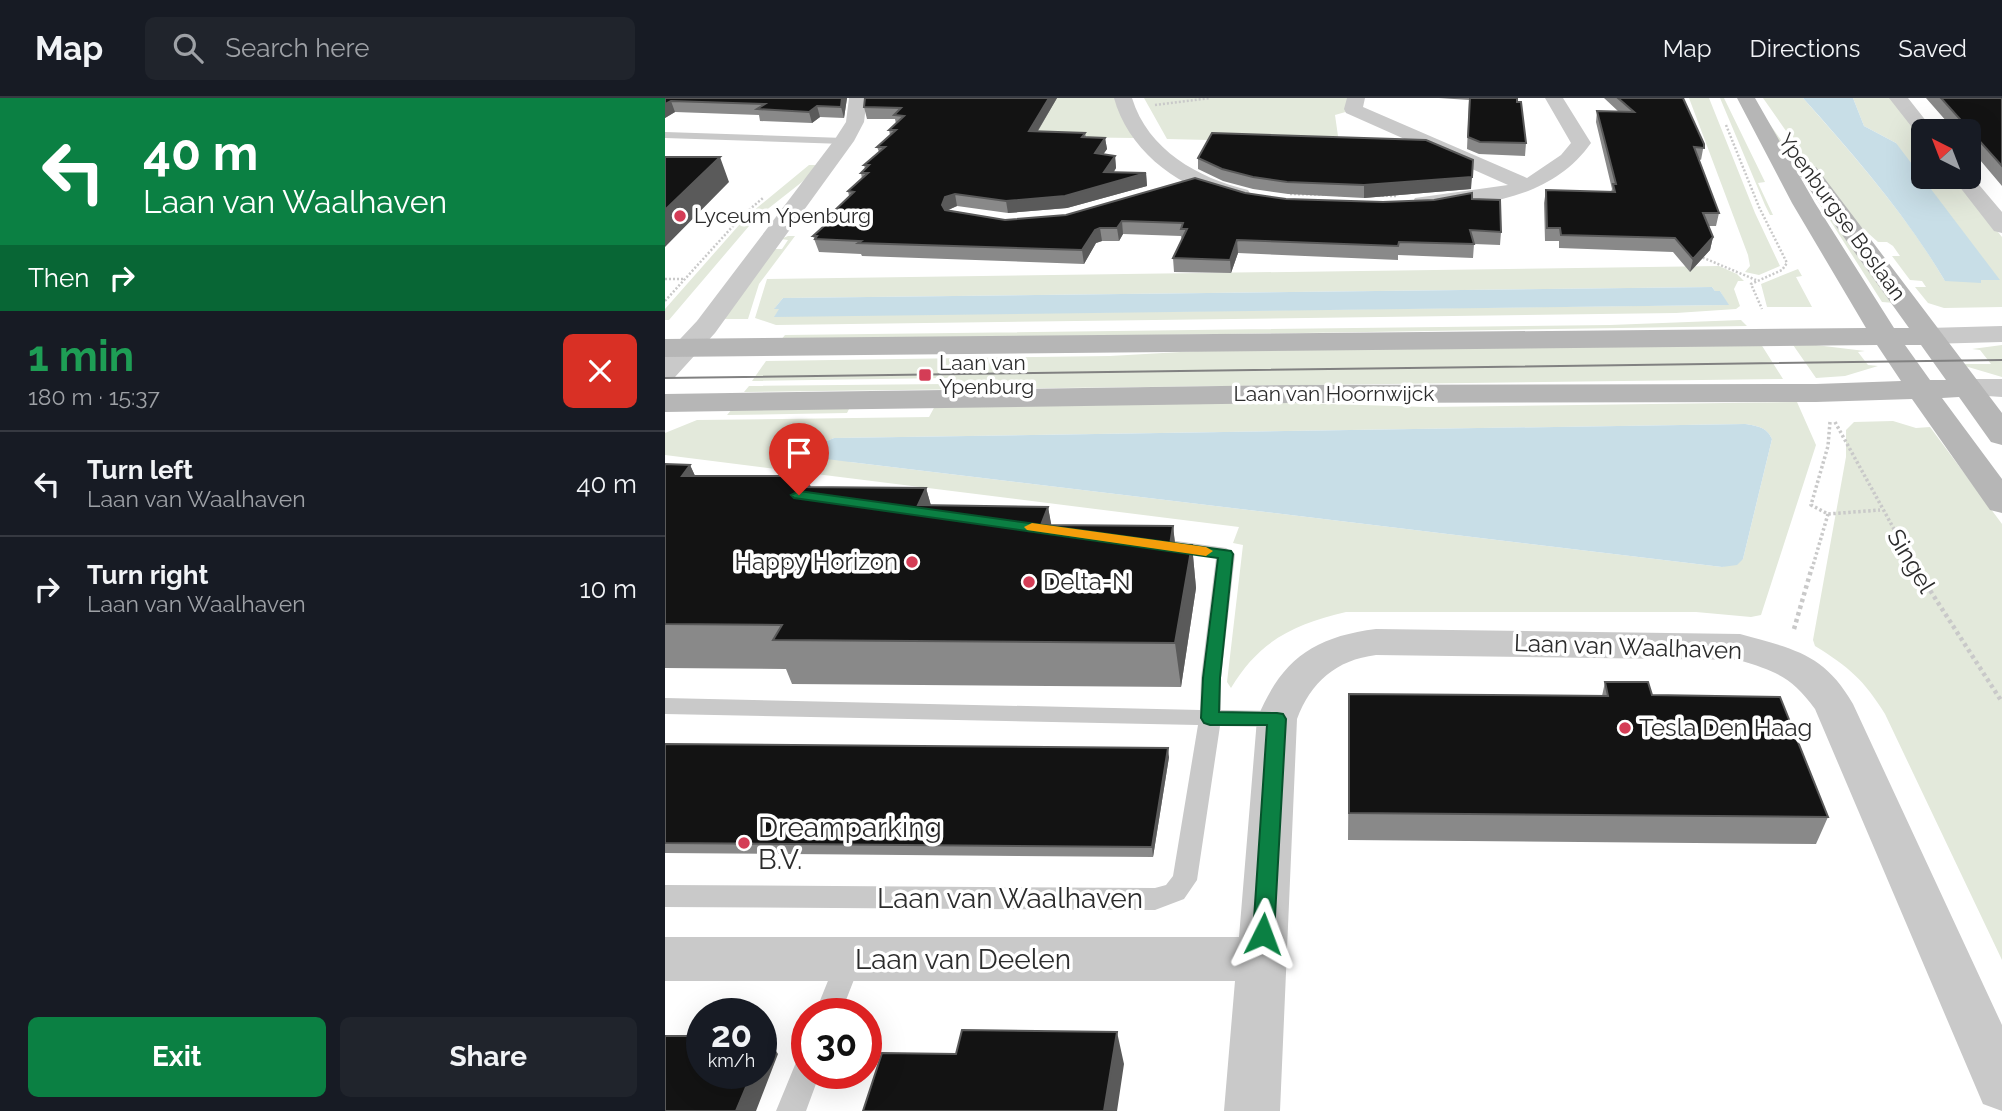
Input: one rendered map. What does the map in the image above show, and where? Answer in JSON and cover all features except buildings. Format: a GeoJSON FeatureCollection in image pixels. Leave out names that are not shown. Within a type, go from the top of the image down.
{"type":"FeatureCollection","features":[{"type":"Feature","properties":{"kind":"main road","name":"Ypenburgse Boslaan"},"geometry":{"type":"LineString","coordinates":[[1746,98],[1786,177],[1886,336]]}},
{"type":"Feature","properties":{"kind":"main road","name":"Ypenburgse Boslaan"},"geometry":{"type":"LineString","coordinates":[[1759,98],[1806,170],[1928,336]]}},
{"type":"Feature","properties":{"kind":"main road"},"geometry":{"type":"LineString","coordinates":[[672,340],[1773,325],[1816,328],[1856,308],[1862,300]]}},
{"type":"Feature","properties":{"kind":"main road"},"geometry":{"type":"LineString","coordinates":[[1773,325],[1886,336],[1928,336],[2002,435]]}},
{"type":"Feature","properties":{"kind":"main road"},"geometry":{"type":"LineString","coordinates":[[1886,336],[1920,390],[2002,503]]}},
{"type":"Feature","properties":{"kind":"main road","name":"Laan van Hoornwijck"},"geometry":{"type":"LineString","coordinates":[[665,403],[1288,394],[1817,393],[1967,388]]}},
{"type":"Feature","properties":{"kind":"street"},"geometry":{"type":"LineString","coordinates":[[665,371],[672,340],[781,229],[844,141],[855,122],[858,98]]}},
{"type":"Feature","properties":{"kind":"street"},"geometry":{"type":"LineString","coordinates":[[1356,98],[1353,109],[1526,184]]}},
{"type":"Feature","properties":{"kind":"street"},"geometry":{"type":"LineString","coordinates":[[1399,200],[1484,197],[1548,177],[1571,160],[1581,143],[1553,98]]}},
{"type":"Feature","properties":{"kind":"street"},"geometry":{"type":"LineString","coordinates":[[1898,98],[1915,119]]}},
{"type":"Feature","properties":{"kind":"street"},"geometry":{"type":"LineString","coordinates":[[1125,103],[1161,158],[1196,181],[1217,190],[1261,199]]}},
{"type":"Feature","properties":{"kind":"street"},"geometry":{"type":"LineString","coordinates":[[693,304],[760,218],[817,178]]}},
{"type":"Feature","properties":{"kind":"street"},"geometry":{"type":"LineString","coordinates":[[1981,180],[1990,181]]}},
{"type":"Feature","properties":{"kind":"street"},"geometry":{"type":"LineString","coordinates":[[1165,189],[1196,181]]}},
{"type":"Feature","properties":{"kind":"street"},"geometry":{"type":"LineString","coordinates":[[1971,189],[2002,226]]}},
{"type":"Feature","properties":{"kind":"street"},"geometry":{"type":"LineString","coordinates":[[1928,336],[2002,334]]}},
{"type":"Feature","properties":{"kind":"street","name":"Laan van Hoornwijck"},"geometry":{"type":"LineString","coordinates":[[1967,388],[2002,388]]}},
{"type":"Feature","properties":{"kind":"street","name":"Laan van Waalhaven"},"geometry":{"type":"LineString","coordinates":[[1252,1111],[1277,719],[1283,699],[1295,680],[1312,663],[1355,643],[1727,646],[1740,647],[1783,660],[1812,677],[1833,704],[2002,1084]]}},
{"type":"Feature","properties":{"kind":"street","name":"Laan van Deelen"},"geometry":{"type":"LineString","coordinates":[[665,959],[1262,959]]}},
{"type":"Feature","properties":{"kind":"lane"},"geometry":{"type":"LineString","coordinates":[[665,135],[844,141]]}},
{"type":"Feature","properties":{"kind":"lane","name":"Laan van Waalhaven"},"geometry":{"type":"LineString","coordinates":[[665,896],[1154,899],[1175,892],[1185,880],[1210,718],[1211,678],[1226,554],[1157,545]]}},
{"type":"Feature","properties":{"kind":"lane"},"geometry":{"type":"LineString","coordinates":[[665,706],[1277,719]]}},
{"type":"Feature","properties":{"kind":"lane"},"geometry":{"type":"LineString","coordinates":[[834,998],[849,959]]}},
{"type":"Feature","properties":{"kind":"lane"},"geometry":{"type":"LineString","coordinates":[[791,1111],[800,1089]]}},
{"type":"Feature","properties":{"kind":"path"},"geometry":{"type":"LineString","coordinates":[[1125,103],[1210,98]]}},
{"type":"Feature","properties":{"kind":"path","name":"Ypenburgse Boslaan"},"geometry":{"type":"LineString","coordinates":[[1722,116],[1759,207],[1787,263],[1782,270],[1756,280]]}},
{"type":"Feature","properties":{"kind":"path"},"geometry":{"type":"LineString","coordinates":[[665,301],[743,215],[771,192]]}},
{"type":"Feature","properties":{"kind":"path"},"geometry":{"type":"LineString","coordinates":[[1284,193],[1399,200]]}},
{"type":"Feature","properties":{"kind":"path"},"geometry":{"type":"LineString","coordinates":[[1693,254],[1756,280],[1751,284],[1773,325]]}},
{"type":"Feature","properties":{"kind":"path"},"geometry":{"type":"LineString","coordinates":[[665,279],[684,279]]}},
{"type":"Feature","properties":{"kind":"path","name":"Singel"},"geometry":{"type":"LineString","coordinates":[[1829,514],[1811,505],[1828,446],[1831,414],[1880,510],[1954,633],[2002,702]]}},
{"type":"Feature","properties":{"kind":"path"},"geometry":{"type":"LineString","coordinates":[[1783,660],[1829,514],[1880,510]]}},
{"type":"Feature","properties":{"kind":"shaded area"},"geometry":{"type":"Polygon","coordinates":[[[988,98],[1116,98],[1135,138],[976,136],[988,98]]]}},
{"type":"Feature","properties":{"kind":"shaded area"},"geometry":{"type":"Polygon","coordinates":[[[1144,98],[1350,98],[1349,111],[1335,115],[1339,143],[1336,143],[1167,139],[1144,98]]]}},
{"type":"Feature","properties":{"kind":"shaded area"},"geometry":{"type":"Polygon","coordinates":[[[1689,98],[1709,98],[1755,213],[1780,266],[1759,275],[1745,272],[1750,266],[1748,255],[1689,98]]]}},
{"type":"Feature","properties":{"kind":"shaded area"},"geometry":{"type":"Polygon","coordinates":[[[1720,98],[1724,98],[1765,182],[1758,183],[1773,215],[1770,215],[1765,205],[1720,98]]]}},
{"type":"Feature","properties":{"kind":"shaded area"},"geometry":{"type":"Polygon","coordinates":[[[1763,98],[1803,98],[1914,232],[1945,281],[1912,189],[1964,189],[2002,237],[2002,307],[1944,308],[1928,303],[1915,287],[1926,287],[1922,281],[1910,280],[1892,256],[1900,256],[1893,246],[1887,242],[1878,242],[1840,208],[1763,98]]]}},
{"type":"Feature","properties":{"kind":"shaded area"},"geometry":{"type":"Polygon","coordinates":[[[1853,98],[1892,98],[1911,123],[1911,185],[1896,143],[1864,126],[1853,98]]]}},
{"type":"Feature","properties":{"kind":"shaded area"},"geometry":{"type":"Polygon","coordinates":[[[1762,113],[1895,303],[1882,302],[1812,192],[1771,135],[1762,113]]]}},
{"type":"Feature","properties":{"kind":"shaded area"},"geometry":{"type":"Polygon","coordinates":[[[809,165],[820,165],[755,219],[669,320],[665,320],[665,309],[747,216],[809,165]]]}},
{"type":"Feature","properties":{"kind":"shaded area"},"geometry":{"type":"Polygon","coordinates":[[[795,236],[759,284],[748,319],[721,319],[773,249],[782,249],[788,240],[781,239],[795,236]]]}},
{"type":"Feature","properties":{"kind":"shaded area"},"geometry":{"type":"Polygon","coordinates":[[[1719,266],[1737,274],[1744,281],[1738,281],[1734,289],[1740,306],[1736,309],[1676,313],[776,325],[755,318],[767,279],[1719,266]],[[1712,287],[783,298],[775,308],[780,309],[775,316],[1728,305],[1720,291],[1715,291],[1712,287]]]}},
{"type":"Feature","properties":{"kind":"shaded area"},"geometry":{"type":"Polygon","coordinates":[[[1798,269],[1802,276],[1796,277],[1812,307],[1767,307],[1761,284],[1798,269]]]}},
{"type":"Feature","properties":{"kind":"shaded area"},"geometry":{"type":"Polygon","coordinates":[[[1741,320],[1747,326],[780,341],[785,335],[1610,325],[1741,320]]]}},
{"type":"Feature","properties":{"kind":"shaded area"},"geometry":{"type":"Polygon","coordinates":[[[1759,341],[1783,379],[744,392],[749,386],[946,384],[948,378],[752,381],[766,361],[1110,356],[1269,347],[1759,341]]]}},
{"type":"Feature","properties":{"kind":"shaded area"},"geometry":{"type":"Polygon","coordinates":[[[1791,342],[1865,351],[1858,352],[1868,365],[1878,366],[1845,376],[1816,378],[1791,342]]]}},
{"type":"Feature","properties":{"kind":"shaded area"},"geometry":{"type":"Polygon","coordinates":[[[2002,345],[2002,377],[1958,364],[1991,364],[1980,350],[1972,349],[2002,345]]]}},
{"type":"Feature","properties":{"kind":"shaded area"},"geometry":{"type":"Polygon","coordinates":[[[1265,402],[1428,407],[1797,402],[1816,445],[1761,615],[1751,617],[1696,612],[1346,612],[1310,622],[1279,637],[1253,658],[1231,688],[1227,682],[1243,545],[1233,543],[1239,527],[665,455],[665,433],[697,420],[929,417],[935,406],[1265,402]],[[1745,424],[834,438],[822,443],[850,462],[1722,567],[1743,559],[1772,439],[1757,426],[1745,424]]]}},
{"type":"Feature","properties":{"kind":"shaded area"},"geometry":{"type":"Polygon","coordinates":[[[850,407],[847,413],[727,415],[732,409],[850,407]]]}},
{"type":"Feature","properties":{"kind":"shaded area"},"geometry":{"type":"Polygon","coordinates":[[[1893,421],[1916,428],[1930,427],[2002,524],[2002,960],[1885,714],[1855,675],[1815,646],[1813,640],[1846,457],[1846,430],[1854,422],[1893,421]]]}},
{"type":"Feature","properties":{"kind":"water"},"geometry":{"type":"Polygon","coordinates":[[[1803,98],[1853,98],[1864,126],[1896,143],[1911,163],[1911,189],[1931,189],[2000,280],[1981,280],[1981,283],[1945,281],[1897,209],[1803,98]]]}},
{"type":"Feature","properties":{"kind":"water"},"geometry":{"type":"Polygon","coordinates":[[[1712,287],[1715,291],[1720,291],[1729,305],[774,317],[779,309],[774,309],[783,298],[1712,287]]]}},
{"type":"Feature","properties":{"kind":"water"},"geometry":{"type":"Polygon","coordinates":[[[1745,424],[1757,426],[1772,439],[1743,559],[1737,565],[1722,567],[850,462],[819,458],[817,451],[822,443],[834,438],[1745,424]]]}},
{"type":"Feature","properties":{"kind":"tram line"},"geometry":{"type":"LineString","coordinates":[[665,378],[2002,360]]}},
{"type":"Feature","properties":{"kind":"slow traffic"},"geometry":{"type":"LineString","coordinates":[[1032,527],[1206,551]]}},
{"type":"Feature","properties":{"kind":"place","name":"Lyceum Ypenburg"},"geometry":{"type":"Point","coordinates":[680,216]}},
{"type":"Feature","properties":{"kind":"place","name":"Laan van Ypenburg"},"geometry":{"type":"Point","coordinates":[925,375]}},
{"type":"Feature","properties":{"kind":"place","name":"Happy Horizon"},"geometry":{"type":"Point","coordinates":[912,562]}},
{"type":"Feature","properties":{"kind":"place","name":"Delta-N"},"geometry":{"type":"Point","coordinates":[1029,582]}},
{"type":"Feature","properties":{"kind":"place","name":"Tesla Den Haag"},"geometry":{"type":"Point","coordinates":[1625,728]}},
{"type":"Feature","properties":{"kind":"place","name":"Dreamparking B.V."},"geometry":{"type":"Point","coordinates":[744,843]}},
{"type":"Feature","properties":{"kind":"route"},"geometry":{"type":"LineString","coordinates":[[799,495],[1226,554],[1211,678],[1210,718],[1277,719],[1263,934]]}}]}
